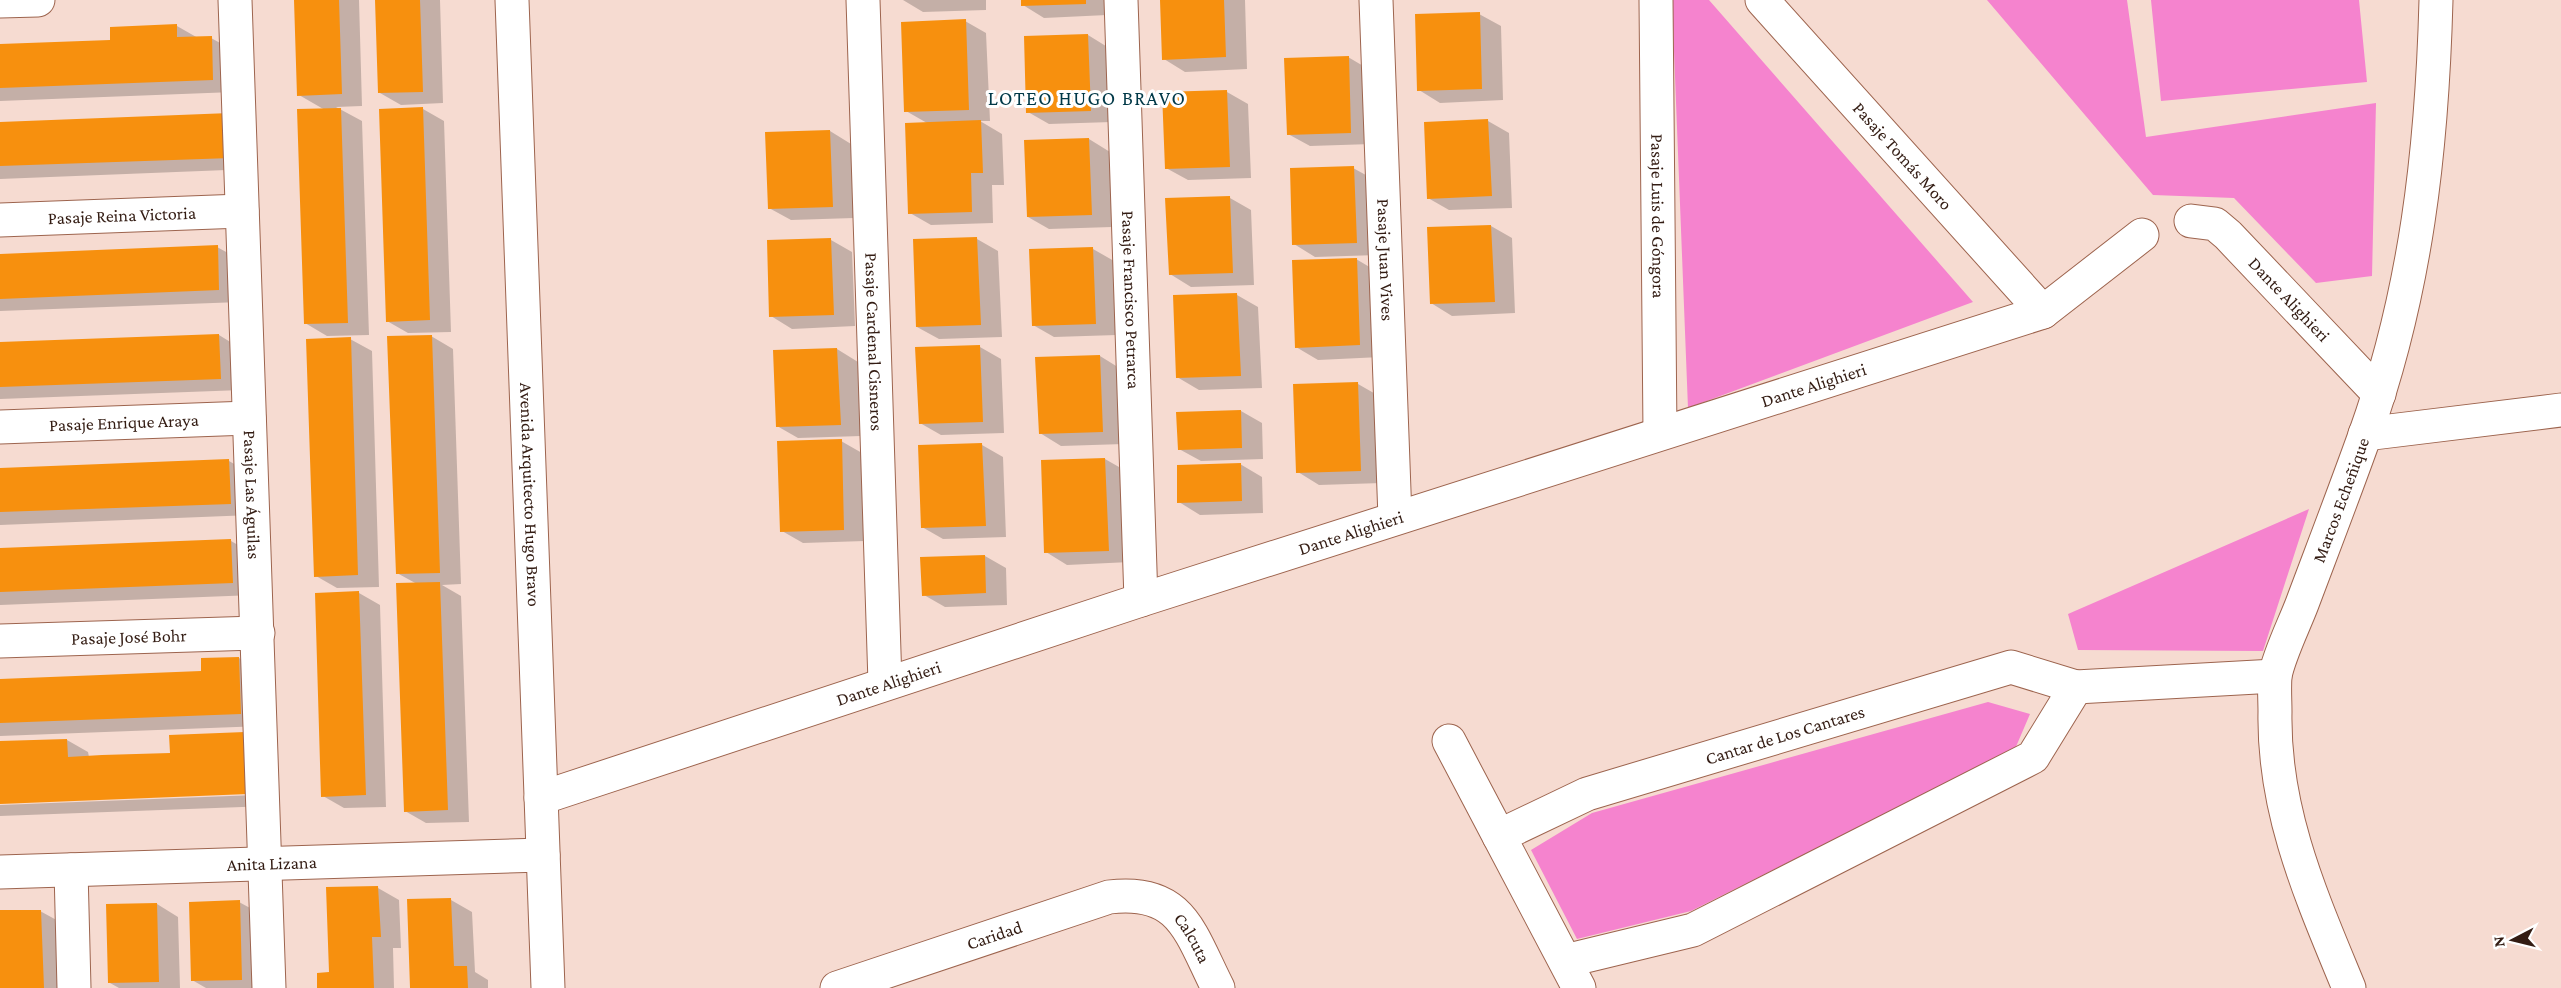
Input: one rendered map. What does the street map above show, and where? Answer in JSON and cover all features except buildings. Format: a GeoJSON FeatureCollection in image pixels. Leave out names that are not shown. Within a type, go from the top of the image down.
{"type":"FeatureCollection","features":[{"type":"Feature","properties":{"kind":"street"},"geometry":{"type":"LineString","coordinates":[[0,1],[38,0]]}},
{"type":"Feature","properties":{"kind":"street","name":"Pasaje Las Águilas"},"geometry":{"type":"LineString","coordinates":[[235,0],[269,988]]}},
{"type":"Feature","properties":{"kind":"street","name":"Avenida Arquitecto Hugo Bravo"},"geometry":{"type":"LineString","coordinates":[[512,0],[548,988]]}},
{"type":"Feature","properties":{"kind":"street","name":"Pasaje Cardenal Cisneros"},"geometry":{"type":"LineString","coordinates":[[863,0],[885,683]]}},
{"type":"Feature","properties":{"kind":"street","name":"Pasaje Francisco Petrarca"},"geometry":{"type":"LineString","coordinates":[[1121,0],[1141,600]]}},
{"type":"Feature","properties":{"kind":"street","name":"Pasaje Juan Vives"},"geometry":{"type":"LineString","coordinates":[[1376,0],[1395,518]]}},
{"type":"Feature","properties":{"kind":"street","name":"Pasaje Luis de Góngora"},"geometry":{"type":"LineString","coordinates":[[1656,0],[1660,433]]}},
{"type":"Feature","properties":{"kind":"street","name":"Pasaje Tomás Moro"},"geometry":{"type":"LineString","coordinates":[[1762,0],[2043,312]]}},
{"type":"Feature","properties":{"kind":"street","name":"Marcos Echeñique"},"geometry":{"type":"LineString","coordinates":[[2349,988],[2307,887],[2283,806],[2274,729],[2276,676],[2379,394],[2402,309],[2416,244],[2427,168],[2434,91],[2436,0]]}},
{"type":"Feature","properties":{"kind":"street","name":"Pasaje Reina Victoria"},"geometry":{"type":"LineString","coordinates":[[0,220],[243,211]]}},
{"type":"Feature","properties":{"kind":"street","name":"Dante Alighieri"},"geometry":{"type":"LineString","coordinates":[[2191,221],[2215,224],[2228,235],[2379,394]]}},
{"type":"Feature","properties":{"kind":"street","name":"Dante Alighieri"},"geometry":{"type":"LineString","coordinates":[[542,798],[1141,600],[2043,312],[2142,235]]}},
{"type":"Feature","properties":{"kind":"street"},"geometry":{"type":"LineString","coordinates":[[2365,434],[2561,410]]}},
{"type":"Feature","properties":{"kind":"street","name":"Pasaje Enrique Araya"},"geometry":{"type":"LineString","coordinates":[[0,427],[249,418]]}},
{"type":"Feature","properties":{"kind":"street","name":"Pasaje José Bohr"},"geometry":{"type":"LineString","coordinates":[[0,641],[258,633]]}},
{"type":"Feature","properties":{"kind":"street","name":"Cantar de Los Cantares"},"geometry":{"type":"LineString","coordinates":[[1499,836],[1587,794],[2011,667],[2076,687],[2276,676]]}},
{"type":"Feature","properties":{"kind":"street"},"geometry":{"type":"LineString","coordinates":[[1449,741],[1572,975],[1693,930],[2033,757],[2076,687]]}},
{"type":"Feature","properties":{"kind":"street","name":"Anita Lizana"},"geometry":{"type":"LineString","coordinates":[[0,873],[543,855]]}},
{"type":"Feature","properties":{"kind":"street"},"geometry":{"type":"LineString","coordinates":[[71,870],[74,988]]}},
{"type":"Feature","properties":{"kind":"street","name":"Caridad"},"geometry":{"type":"LineString","coordinates":[[837,988],[1109,897],[1130,895],[1156,899]]}},
{"type":"Feature","properties":{"kind":"street","name":"Calcuta"},"geometry":{"type":"LineString","coordinates":[[1156,899],[1172,908],[1185,924],[1218,988]]}},
{"type":"Feature","properties":{"kind":"shaded area"},"geometry":{"type":"Polygon","coordinates":[[[1672,0],[1709,0],[1973,302],[1688,408],[1672,0]]]}},
{"type":"Feature","properties":{"kind":"shaded area"},"geometry":{"type":"Polygon","coordinates":[[[1987,0],[2127,0],[2146,137],[2376,103],[2372,276],[2316,283],[2234,198],[2153,195],[1987,0]]]}},
{"type":"Feature","properties":{"kind":"shaded area"},"geometry":{"type":"Polygon","coordinates":[[[2151,0],[2359,0],[2367,82],[2161,101],[2151,0]]]}},
{"type":"Feature","properties":{"kind":"shaded area"},"geometry":{"type":"Polygon","coordinates":[[[2309,509],[2263,651],[2078,650],[2068,614],[2309,509]]]}},
{"type":"Feature","properties":{"kind":"shaded area"},"geometry":{"type":"Polygon","coordinates":[[[1988,702],[2030,714],[2015,749],[1691,911],[1577,939],[1531,850],[1592,813],[1988,702]]]}},
{"type":"Feature","properties":{"kind":"district","name":"LOTEO HUGO BRAVO"},"geometry":{"type":"Point","coordinates":[1087,98]}}]}
